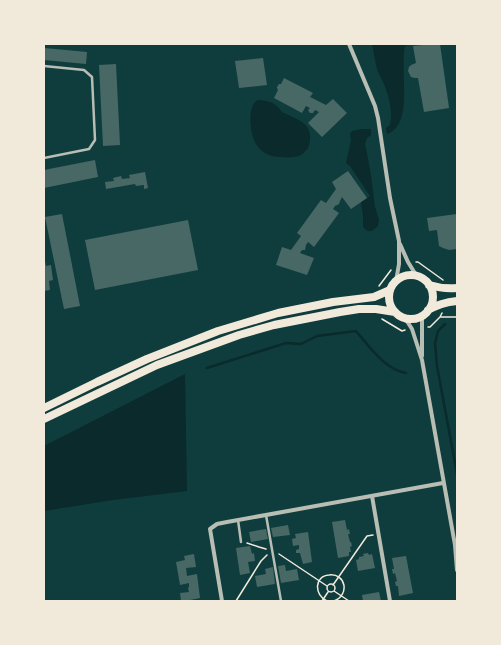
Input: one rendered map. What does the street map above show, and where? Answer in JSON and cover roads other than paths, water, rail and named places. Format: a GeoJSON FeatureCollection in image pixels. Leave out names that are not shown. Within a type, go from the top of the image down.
{"type":"FeatureCollection","features":[{"type":"Feature","properties":{"kind":"main road"},"geometry":{"type":"LineString","coordinates":[[395,312],[390,302],[390,290],[400,277],[416,275],[426,281],[432,291],[431,304],[425,313]]}},
{"type":"Feature","properties":{"kind":"main road"},"geometry":{"type":"LineString","coordinates":[[429,285],[446,289],[457,288]]}},
{"type":"Feature","properties":{"kind":"main road"},"geometry":{"type":"LineString","coordinates":[[44,408],[147,359],[218,331],[278,313],[333,302],[374,297],[390,290]]}},
{"type":"Feature","properties":{"kind":"main road"},"geometry":{"type":"LineString","coordinates":[[44,419],[157,365],[239,335],[274,325],[359,309],[376,309],[395,312],[404,318],[417,318],[438,305],[457,301]]}},
{"type":"Feature","properties":{"kind":"street"},"geometry":{"type":"LineString","coordinates":[[349,44],[375,106],[390,198],[399,241],[408,262],[416,275]]}},
{"type":"Feature","properties":{"kind":"street"},"geometry":{"type":"LineString","coordinates":[[396,281],[399,264],[399,241]]}},
{"type":"Feature","properties":{"kind":"street"},"geometry":{"type":"LineString","coordinates":[[422,360],[422,328],[425,313]]}},
{"type":"Feature","properties":{"kind":"street"},"geometry":{"type":"LineString","coordinates":[[404,318],[412,329],[422,360],[457,570]]}},
{"type":"Feature","properties":{"kind":"street"},"geometry":{"type":"LineString","coordinates":[[222,601],[210,529],[217,524],[443,483]]}},
{"type":"Feature","properties":{"kind":"street"},"geometry":{"type":"LineString","coordinates":[[372,496],[390,601]]}},
{"type":"Feature","properties":{"kind":"lane"},"geometry":{"type":"LineString","coordinates":[[44,66],[84,70],[92,77],[95,140],[88,149],[44,158]]}},
{"type":"Feature","properties":{"kind":"lane"},"geometry":{"type":"LineString","coordinates":[[266,515],[281,601]]}},
{"type":"Feature","properties":{"kind":"lane"},"geometry":{"type":"LineString","coordinates":[[238,520],[242,542]]}},
{"type":"Feature","properties":{"kind":"water"},"geometry":{"type":"Polygon","coordinates":[[[372,44],[417,44],[405,46],[403,112],[400,122],[395,129],[387,134],[386,128],[390,125],[391,120],[390,104],[386,89],[377,69],[372,44]]]}},
{"type":"Feature","properties":{"kind":"water"},"geometry":{"type":"Polygon","coordinates":[[[258,100],[274,104],[283,113],[301,121],[307,127],[310,142],[308,148],[303,154],[292,157],[276,157],[267,154],[258,147],[253,136],[250,118],[252,107],[258,100]]]}},
{"type":"Feature","properties":{"kind":"water"},"geometry":{"type":"Polygon","coordinates":[[[371,129],[371,135],[367,138],[365,144],[375,207],[379,220],[378,226],[372,231],[367,231],[363,227],[361,202],[370,196],[350,166],[346,163],[351,140],[350,134],[352,131],[371,129]]]}},
{"type":"Feature","properties":{"kind":"water"},"geometry":{"type":"Polygon","coordinates":[[[185,374],[187,491],[113,500],[44,511],[44,446],[185,374]]]}},
{"type":"Feature","properties":{"kind":"waterway"},"geometry":{"type":"LineString","coordinates":[[445,324],[438,331],[435,343],[437,366],[457,474]]}},
{"type":"Feature","properties":{"kind":"waterway"},"geometry":{"type":"LineString","coordinates":[[207,368],[286,343],[301,344],[317,336],[356,331],[384,362],[398,371],[406,373]]}}]}
